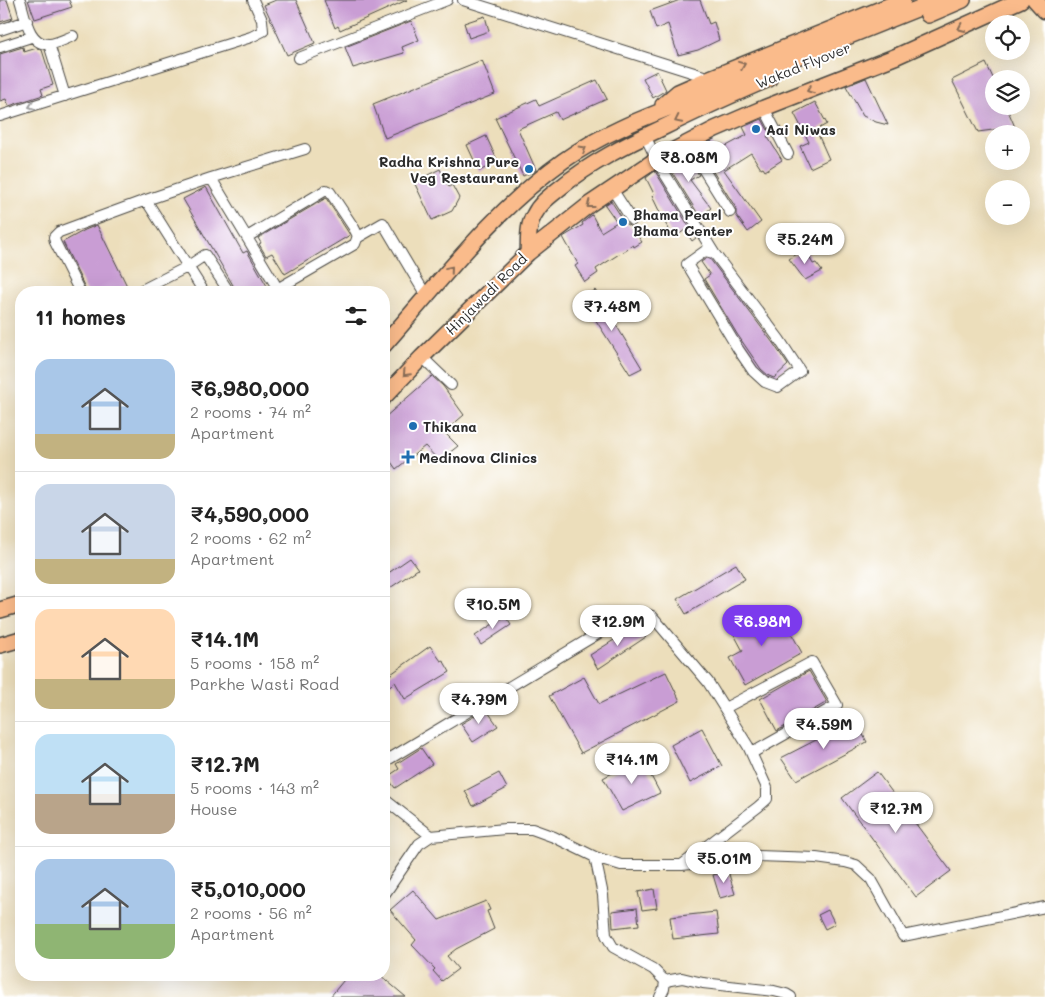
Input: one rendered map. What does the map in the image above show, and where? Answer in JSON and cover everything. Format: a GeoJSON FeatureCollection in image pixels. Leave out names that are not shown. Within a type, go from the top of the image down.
{"type":"FeatureCollection","features":[{"type":"Feature","properties":{"kind":"main road"},"geometry":{"type":"LineString","coordinates":[[710,92],[904,0]]}},
{"type":"Feature","properties":{"kind":"main road","name":"Wakad Flyover"},"geometry":{"type":"LineString","coordinates":[[427,297],[466,250],[502,213],[563,161],[613,132],[654,113],[939,0]]}},
{"type":"Feature","properties":{"kind":"main road","name":"Wakad Flyover"},"geometry":{"type":"LineString","coordinates":[[645,136],[710,92],[796,68],[963,0]]}},
{"type":"Feature","properties":{"kind":"main road"},"geometry":{"type":"LineString","coordinates":[[528,253],[612,189],[657,159],[687,143],[764,108],[897,56],[1020,0]]}},
{"type":"Feature","properties":{"kind":"main road"},"geometry":{"type":"LineString","coordinates":[[1035,0],[1045,11]]}},
{"type":"Feature","properties":{"kind":"main road","name":"Hinjawadi Road"},"geometry":{"type":"LineString","coordinates":[[390,391],[528,253],[532,217],[542,203],[572,178],[607,156],[645,136]]}},
{"type":"Feature","properties":{"kind":"main road"},"geometry":{"type":"LineString","coordinates":[[390,338],[427,297]]}},
{"type":"Feature","properties":{"kind":"main road"},"geometry":{"type":"LineString","coordinates":[[0,610],[15,606]]}},
{"type":"Feature","properties":{"kind":"main road"},"geometry":{"type":"LineString","coordinates":[[0,645],[15,641]]}},
{"type":"Feature","properties":{"kind":"street"},"geometry":{"type":"LineString","coordinates":[[20,0],[32,36],[40,42],[49,44],[72,36]]}},
{"type":"Feature","properties":{"kind":"street"},"geometry":{"type":"LineString","coordinates":[[0,116],[263,31],[262,20],[253,0]]}},
{"type":"Feature","properties":{"kind":"street"},"geometry":{"type":"LineString","coordinates":[[299,58],[447,0]]}},
{"type":"Feature","properties":{"kind":"street"},"geometry":{"type":"LineString","coordinates":[[463,0],[710,92]]}},
{"type":"Feature","properties":{"kind":"street"},"geometry":{"type":"LineString","coordinates":[[0,30],[27,21]]}},
{"type":"Feature","properties":{"kind":"street"},"geometry":{"type":"LineString","coordinates":[[0,47],[32,36]]}},
{"type":"Feature","properties":{"kind":"street"},"geometry":{"type":"LineString","coordinates":[[49,44],[65,96]]}},
{"type":"Feature","properties":{"kind":"street"},"geometry":{"type":"LineString","coordinates":[[764,108],[788,154]]}},
{"type":"Feature","properties":{"kind":"street"},"geometry":{"type":"LineString","coordinates":[[645,136],[714,253],[779,339],[800,371],[778,387],[765,382],[753,371],[687,264],[705,251],[714,253]]}},
{"type":"Feature","properties":{"kind":"street"},"geometry":{"type":"LineString","coordinates":[[687,143],[730,212]]}},
{"type":"Feature","properties":{"kind":"street"},"geometry":{"type":"LineString","coordinates":[[77,286],[55,242],[54,237],[59,232],[210,178],[305,149]]}},
{"type":"Feature","properties":{"kind":"street"},"geometry":{"type":"LineString","coordinates":[[210,178],[247,237],[272,286]]}},
{"type":"Feature","properties":{"kind":"street"},"geometry":{"type":"LineString","coordinates":[[612,189],[632,220]]}},
{"type":"Feature","properties":{"kind":"street"},"geometry":{"type":"LineString","coordinates":[[247,237],[326,190],[330,192],[354,228],[357,238],[355,244],[284,286]]}},
{"type":"Feature","properties":{"kind":"street"},"geometry":{"type":"LineString","coordinates":[[146,200],[200,286]]}},
{"type":"Feature","properties":{"kind":"street"},"geometry":{"type":"LineString","coordinates":[[357,238],[383,223],[427,297]]}},
{"type":"Feature","properties":{"kind":"street"},"geometry":{"type":"LineString","coordinates":[[150,286],[206,256],[225,286]]}},
{"type":"Feature","properties":{"kind":"street"},"geometry":{"type":"LineString","coordinates":[[422,357],[451,384]]}},
{"type":"Feature","properties":{"kind":"street"},"geometry":{"type":"LineString","coordinates":[[390,758],[629,615],[643,613],[652,616],[708,682],[752,753],[767,788],[766,799],[682,865]]}},
{"type":"Feature","properties":{"kind":"street"},"geometry":{"type":"LineString","coordinates":[[725,708],[812,662],[837,705],[752,753]]}},
{"type":"Feature","properties":{"kind":"street"},"geometry":{"type":"LineString","coordinates":[[390,804],[431,836]]}},
{"type":"Feature","properties":{"kind":"street"},"geometry":{"type":"LineString","coordinates":[[390,886],[419,844],[431,836],[506,829],[532,829],[554,837],[595,857],[622,865],[682,865],[758,856],[816,858],[856,865],[871,879],[902,936],[1045,907]]}},
{"type":"Feature","properties":{"kind":"street"},"geometry":{"type":"LineString","coordinates":[[595,857],[603,895],[606,935],[613,947],[653,970],[663,989],[682,978],[703,983],[774,990],[791,997]]}},
{"type":"Feature","properties":{"kind":"building"},"geometry":{"type":"Polygon","coordinates":[[[0,0],[7,0],[13,18],[0,22],[0,0]]]}},
{"type":"Feature","properties":{"kind":"building"},"geometry":{"type":"Polygon","coordinates":[[[28,0],[69,0],[72,7],[35,19],[28,0]]]}},
{"type":"Feature","properties":{"kind":"building"},"geometry":{"type":"Polygon","coordinates":[[[276,0],[296,0],[315,43],[287,55],[264,5],[276,0]]]}},
{"type":"Feature","properties":{"kind":"building"},"geometry":{"type":"Polygon","coordinates":[[[324,0],[407,0],[340,30],[338,26],[335,28],[324,0]]]}},
{"type":"Feature","properties":{"kind":"building"},"geometry":{"type":"Polygon","coordinates":[[[680,0],[700,0],[709,24],[714,22],[719,40],[698,50],[678,55],[668,24],[656,29],[650,11],[680,0]]]}},
{"type":"Feature","properties":{"kind":"building"},"geometry":{"type":"Polygon","coordinates":[[[485,16],[489,31],[469,38],[464,23],[485,16]]]}},
{"type":"Feature","properties":{"kind":"building"},"geometry":{"type":"Polygon","coordinates":[[[411,21],[419,40],[402,47],[404,53],[353,68],[345,47],[411,21]]]}},
{"type":"Feature","properties":{"kind":"building"},"geometry":{"type":"Polygon","coordinates":[[[23,47],[24,52],[37,48],[42,50],[53,85],[41,89],[43,95],[9,106],[6,99],[0,101],[0,54],[23,47]]]}},
{"type":"Feature","properties":{"kind":"building"},"geometry":{"type":"Polygon","coordinates":[[[482,60],[495,94],[385,138],[373,104],[482,60]]]}},
{"type":"Feature","properties":{"kind":"building"},"geometry":{"type":"Polygon","coordinates":[[[986,63],[989,70],[985,70],[985,115],[1010,115],[1014,125],[985,125],[985,131],[978,132],[952,80],[986,63]]]}},
{"type":"Feature","properties":{"kind":"building"},"geometry":{"type":"Polygon","coordinates":[[[657,71],[666,90],[653,98],[643,78],[657,71]]]}},
{"type":"Feature","properties":{"kind":"building"},"geometry":{"type":"Polygon","coordinates":[[[866,78],[888,125],[863,116],[846,86],[866,78]]]}},
{"type":"Feature","properties":{"kind":"building"},"geometry":{"type":"Polygon","coordinates":[[[597,80],[607,99],[560,120],[556,112],[518,129],[536,170],[523,176],[495,118],[536,99],[539,106],[597,80]]]}},
{"type":"Feature","properties":{"kind":"building"},"geometry":{"type":"Polygon","coordinates":[[[815,102],[827,124],[816,130],[829,159],[810,168],[800,146],[809,142],[794,113],[815,102]]]}},
{"type":"Feature","properties":{"kind":"building"},"geometry":{"type":"Polygon","coordinates":[[[762,119],[770,134],[767,136],[782,160],[765,171],[763,168],[761,169],[751,153],[724,170],[761,222],[748,232],[736,215],[736,208],[698,148],[711,141],[717,151],[747,135],[743,127],[762,119]]]}},
{"type":"Feature","properties":{"kind":"building"},"geometry":{"type":"Polygon","coordinates":[[[486,136],[498,162],[479,171],[467,145],[486,136]]]}},
{"type":"Feature","properties":{"kind":"building"},"geometry":{"type":"Polygon","coordinates":[[[686,155],[699,175],[690,180],[711,208],[700,217],[667,164],[686,155]]]}},
{"type":"Feature","properties":{"kind":"building"},"geometry":{"type":"Polygon","coordinates":[[[440,169],[449,187],[452,185],[459,198],[452,211],[432,220],[414,182],[440,169]]]}},
{"type":"Feature","properties":{"kind":"building"},"geometry":{"type":"Polygon","coordinates":[[[655,171],[696,238],[692,241],[685,230],[674,238],[664,221],[646,178],[655,171]]]}},
{"type":"Feature","properties":{"kind":"building"},"geometry":{"type":"Polygon","coordinates":[[[206,187],[243,253],[247,251],[267,286],[234,286],[183,199],[206,187]]]}},
{"type":"Feature","properties":{"kind":"building"},"geometry":{"type":"Polygon","coordinates":[[[326,198],[350,235],[285,274],[272,253],[266,256],[259,244],[261,243],[258,238],[326,198]]]}},
{"type":"Feature","properties":{"kind":"building"},"geometry":{"type":"Polygon","coordinates":[[[611,201],[626,224],[631,227],[642,242],[634,247],[633,245],[596,269],[598,273],[585,282],[575,266],[578,264],[563,237],[583,225],[582,223],[592,215],[601,232],[617,222],[605,205],[611,201]]]}},
{"type":"Feature","properties":{"kind":"building"},"geometry":{"type":"Polygon","coordinates":[[[97,225],[127,286],[84,286],[63,242],[97,225]]]}},
{"type":"Feature","properties":{"kind":"building"},"geometry":{"type":"Polygon","coordinates":[[[805,249],[813,264],[816,263],[822,271],[805,280],[789,259],[805,249]]]}},
{"type":"Feature","properties":{"kind":"building"},"geometry":{"type":"Polygon","coordinates":[[[707,258],[710,259],[788,365],[774,378],[761,369],[737,334],[704,279],[710,275],[701,262],[707,258]]]}},
{"type":"Feature","properties":{"kind":"building"},"geometry":{"type":"Polygon","coordinates":[[[595,290],[642,368],[630,374],[583,300],[595,290]]]}},
{"type":"Feature","properties":{"kind":"building"},"geometry":{"type":"Polygon","coordinates":[[[432,376],[443,386],[464,415],[444,432],[458,446],[439,461],[425,446],[396,469],[390,460],[390,413],[432,376]]]}},
{"type":"Feature","properties":{"kind":"building"},"geometry":{"type":"Polygon","coordinates":[[[410,558],[418,569],[390,588],[390,572],[410,558]]]}},
{"type":"Feature","properties":{"kind":"building"},"geometry":{"type":"Polygon","coordinates":[[[736,564],[745,579],[686,614],[677,599],[736,564]]]}},
{"type":"Feature","properties":{"kind":"building"},"geometry":{"type":"Polygon","coordinates":[[[760,610],[773,633],[787,625],[802,653],[745,685],[730,658],[743,651],[730,627],[760,610]]]}},
{"type":"Feature","properties":{"kind":"building"},"geometry":{"type":"Polygon","coordinates":[[[505,616],[511,625],[481,645],[475,636],[505,616]]]}},
{"type":"Feature","properties":{"kind":"building"},"geometry":{"type":"Polygon","coordinates":[[[638,625],[646,637],[598,669],[590,655],[638,625]]]}},
{"type":"Feature","properties":{"kind":"building"},"geometry":{"type":"Polygon","coordinates":[[[430,646],[441,661],[443,660],[450,672],[405,699],[395,682],[390,686],[390,675],[430,646]]]}},
{"type":"Feature","properties":{"kind":"building"},"geometry":{"type":"Polygon","coordinates":[[[809,671],[827,702],[777,731],[760,699],[809,671]]]}},
{"type":"Feature","properties":{"kind":"building"},"geometry":{"type":"Polygon","coordinates":[[[666,672],[680,701],[581,753],[549,696],[584,677],[599,704],[666,672]]]}},
{"type":"Feature","properties":{"kind":"building"},"geometry":{"type":"Polygon","coordinates":[[[486,709],[498,726],[473,742],[461,724],[486,709]]]}},
{"type":"Feature","properties":{"kind":"building"},"geometry":{"type":"Polygon","coordinates":[[[855,720],[867,742],[796,780],[781,758],[855,720]]]}},
{"type":"Feature","properties":{"kind":"building"},"geometry":{"type":"Polygon","coordinates":[[[702,728],[722,766],[690,783],[671,745],[702,728]]]}},
{"type":"Feature","properties":{"kind":"building"},"geometry":{"type":"Polygon","coordinates":[[[421,748],[432,764],[395,788],[390,781],[390,775],[399,769],[396,764],[421,748]]]}},
{"type":"Feature","properties":{"kind":"building"},"geometry":{"type":"Polygon","coordinates":[[[641,757],[660,793],[622,811],[603,778],[641,757]]]}},
{"type":"Feature","properties":{"kind":"building"},"geometry":{"type":"Polygon","coordinates":[[[877,772],[951,871],[916,897],[842,798],[877,772]]]}},
{"type":"Feature","properties":{"kind":"building"},"geometry":{"type":"Polygon","coordinates":[[[499,773],[507,788],[473,806],[465,791],[499,773]]]}},
{"type":"Feature","properties":{"kind":"building"},"geometry":{"type":"Polygon","coordinates":[[[728,871],[735,894],[720,898],[713,875],[728,871]]]}},
{"type":"Feature","properties":{"kind":"building"},"geometry":{"type":"Polygon","coordinates":[[[654,889],[657,908],[642,910],[638,892],[654,889]]]}},
{"type":"Feature","properties":{"kind":"building"},"geometry":{"type":"Polygon","coordinates":[[[413,890],[439,920],[486,901],[490,910],[487,911],[494,929],[456,949],[447,956],[458,969],[442,981],[433,971],[435,969],[412,945],[416,940],[390,910],[413,890]]]}},
{"type":"Feature","properties":{"kind":"building"},"geometry":{"type":"Polygon","coordinates":[[[637,908],[639,925],[613,928],[612,911],[637,908]]]}},
{"type":"Feature","properties":{"kind":"building"},"geometry":{"type":"Polygon","coordinates":[[[828,910],[835,924],[825,929],[818,915],[828,910]]]}},
{"type":"Feature","properties":{"kind":"building"},"geometry":{"type":"Polygon","coordinates":[[[716,912],[719,934],[673,939],[670,917],[716,912]]]}},
{"type":"Feature","properties":{"kind":"building"},"geometry":{"type":"Polygon","coordinates":[[[343,981],[387,981],[406,997],[330,997],[343,981]]]}},
{"type":"Feature","properties":{"kind":"place","name":"Aai Niwas"},"geometry":{"type":"Point","coordinates":[756,129]}},
{"type":"Feature","properties":{"kind":"place","name":"Radha Krishna Pure Veg Restaurant"},"geometry":{"type":"Point","coordinates":[529,169]}},
{"type":"Feature","properties":{"kind":"place","name":"Bhama Pearl Bhama Center"},"geometry":{"type":"Point","coordinates":[623,222]}},
{"type":"Feature","properties":{"kind":"place","name":"Thikana"},"geometry":{"type":"Point","coordinates":[413,426]}},
{"type":"Feature","properties":{"kind":"place","name":"Medinova Clinics"},"geometry":{"type":"Point","coordinates":[408,457]}}]}
